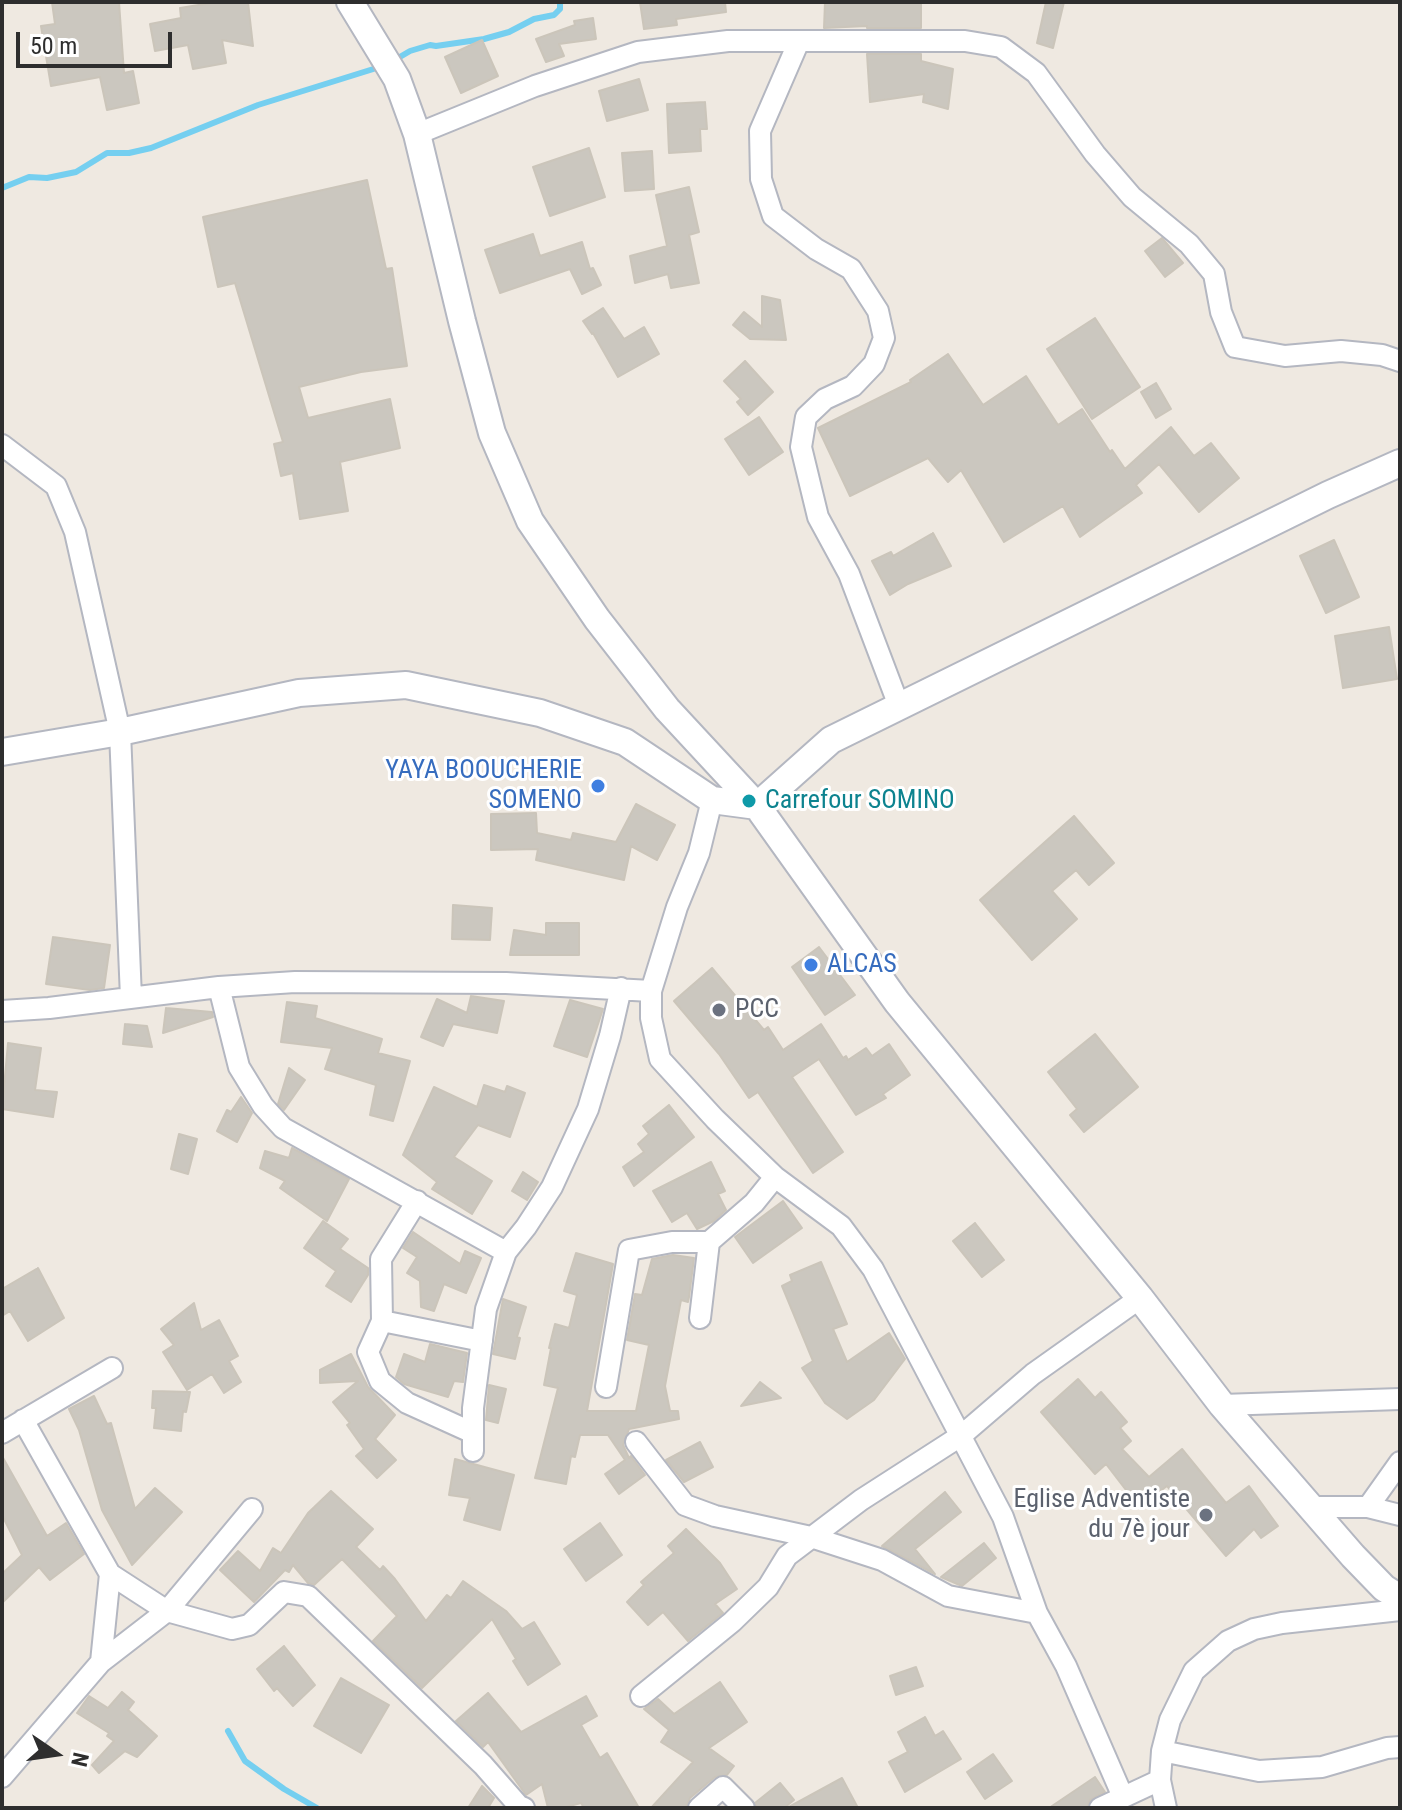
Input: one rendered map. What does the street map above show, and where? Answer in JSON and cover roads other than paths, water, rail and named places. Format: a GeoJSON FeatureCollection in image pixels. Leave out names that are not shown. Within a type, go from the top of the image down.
{"type":"FeatureCollection","features":[{"type":"Feature","properties":{"kind":"street"},"geometry":{"type":"LineString","coordinates":[[350,2],[397,79],[417,134],[492,433],[530,521],[597,619],[667,709],[757,806],[897,1002],[1140,1298],[1222,1405],[1353,1556],[1384,1588],[1400,1598]]}},
{"type":"Feature","properties":{"kind":"street"},"geometry":{"type":"LineString","coordinates":[[417,134],[535,86],[638,52],[728,41],[965,41],[1001,47],[1036,73],[1095,154],[1132,197],[1189,244],[1214,274],[1221,312],[1235,347],[1285,356],[1341,351],[1382,355],[1400,361]]}},
{"type":"Feature","properties":{"kind":"street"},"geometry":{"type":"LineString","coordinates":[[799,41],[760,131],[761,179],[773,216],[816,249],[851,269],[878,311],[884,338],[874,364],[853,386],[825,399],[806,417],[801,447],[818,517],[849,574],[899,706]]}},
{"type":"Feature","properties":{"kind":"street"},"geometry":{"type":"LineString","coordinates":[[2,445],[56,486],[75,532],[120,732],[131,998]]}},
{"type":"Feature","properties":{"kind":"street"},"geometry":{"type":"LineString","coordinates":[[2,752],[120,732],[299,693],[406,685],[540,713],[625,742],[712,800],[757,806],[831,740],[1328,495],[1400,463]]}},
{"type":"Feature","properties":{"kind":"street"},"geometry":{"type":"LineString","coordinates":[[712,800],[699,853],[677,907],[651,991],[651,1018],[660,1059],[715,1119],[775,1177],[841,1226],[873,1269],[1003,1517],[1037,1613],[1066,1666],[1123,1797]]}},
{"type":"Feature","properties":{"kind":"street"},"geometry":{"type":"LineString","coordinates":[[2,1011],[219,987],[295,982],[506,983],[651,991]]}},
{"type":"Feature","properties":{"kind":"street"},"geometry":{"type":"LineString","coordinates":[[219,987],[239,1067],[263,1106],[283,1128],[506,1252]]}},
{"type":"Feature","properties":{"kind":"street"},"geometry":{"type":"LineString","coordinates":[[417,1201],[381,1259],[382,1321],[368,1352],[380,1381],[407,1403],[472,1441],[486,1309],[506,1252],[552,1187],[588,1109],[621,988]]}},
{"type":"Feature","properties":{"kind":"street"},"geometry":{"type":"LineString","coordinates":[[606,1387],[629,1250],[672,1242],[709,1242],[754,1203],[775,1177]]}},
{"type":"Feature","properties":{"kind":"street"},"geometry":{"type":"LineString","coordinates":[[700,1318],[709,1242]]}},
{"type":"Feature","properties":{"kind":"street"},"geometry":{"type":"LineString","coordinates":[[641,1696],[732,1622],[768,1587],[787,1556],[861,1500],[962,1435],[1033,1374],[1140,1298]]}},
{"type":"Feature","properties":{"kind":"street"},"geometry":{"type":"LineString","coordinates":[[382,1321],[482,1341]]}},
{"type":"Feature","properties":{"kind":"street"},"geometry":{"type":"LineString","coordinates":[[2,1433],[112,1368]]}},
{"type":"Feature","properties":{"kind":"street"},"geometry":{"type":"LineString","coordinates":[[1222,1405],[1400,1399]]}},
{"type":"Feature","properties":{"kind":"street"},"geometry":{"type":"LineString","coordinates":[[23,1420],[110,1574],[167,1611],[232,1629],[249,1625],[284,1592],[308,1596],[524,1808]]}},
{"type":"Feature","properties":{"kind":"street"},"geometry":{"type":"LineString","coordinates":[[636,1442],[685,1505],[715,1516],[811,1537],[882,1560],[948,1596],[1037,1613]]}},
{"type":"Feature","properties":{"kind":"street"},"geometry":{"type":"LineString","coordinates":[[1368,1507],[1400,1462]]}},
{"type":"Feature","properties":{"kind":"street"},"geometry":{"type":"LineString","coordinates":[[1313,1507],[1368,1507],[1400,1515]]}},
{"type":"Feature","properties":{"kind":"street"},"geometry":{"type":"LineString","coordinates":[[2,1777],[101,1662],[167,1611],[252,1509]]}},
{"type":"Feature","properties":{"kind":"street"},"geometry":{"type":"LineString","coordinates":[[101,1662],[110,1574]]}},
{"type":"Feature","properties":{"kind":"street"},"geometry":{"type":"LineString","coordinates":[[1166,1808],[1160,1780],[1162,1751],[1170,1720],[1194,1671],[1228,1641],[1254,1629],[1282,1623],[1400,1610]]}},
{"type":"Feature","properties":{"kind":"street"},"geometry":{"type":"LineString","coordinates":[[1162,1751],[1259,1771],[1322,1767],[1400,1747]]}},
{"type":"Feature","properties":{"kind":"street"},"geometry":{"type":"LineString","coordinates":[[1100,1808],[1160,1780]]}},
{"type":"Feature","properties":{"kind":"street"},"geometry":{"type":"LineString","coordinates":[[699,1808],[723,1787],[744,1808]]}},
{"type":"Feature","properties":{"kind":"waterway"},"geometry":{"type":"LineString","coordinates":[[393,61],[410,51],[430,45],[484,39],[509,32],[534,19],[554,15],[560,9],[560,2]]}},
{"type":"Feature","properties":{"kind":"waterway"},"geometry":{"type":"LineString","coordinates":[[2,188],[29,177],[47,178],[76,172],[107,153],[129,153],[151,148],[258,105],[383,66]]}},
{"type":"Feature","properties":{"kind":"waterway"},"geometry":{"type":"LineString","coordinates":[[228,1731],[245,1761],[317,1808]]}},
{"type":"Feature","properties":{"kind":"place","name":"YAYA BOOUCHERIE SOMENO"},"geometry":{"type":"Point","coordinates":[598,786]}},
{"type":"Feature","properties":{"kind":"place","name":"Carrefour SOMINO"},"geometry":{"type":"Point","coordinates":[749,801]}},
{"type":"Feature","properties":{"kind":"place","name":"ALCAS"},"geometry":{"type":"Point","coordinates":[811,965]}},
{"type":"Feature","properties":{"kind":"place","name":"PCC"},"geometry":{"type":"Point","coordinates":[719,1010]}},
{"type":"Feature","properties":{"kind":"place","name":"Eglise Adventiste du 7è jour"},"geometry":{"type":"Point","coordinates":[1206,1515]}}]}
